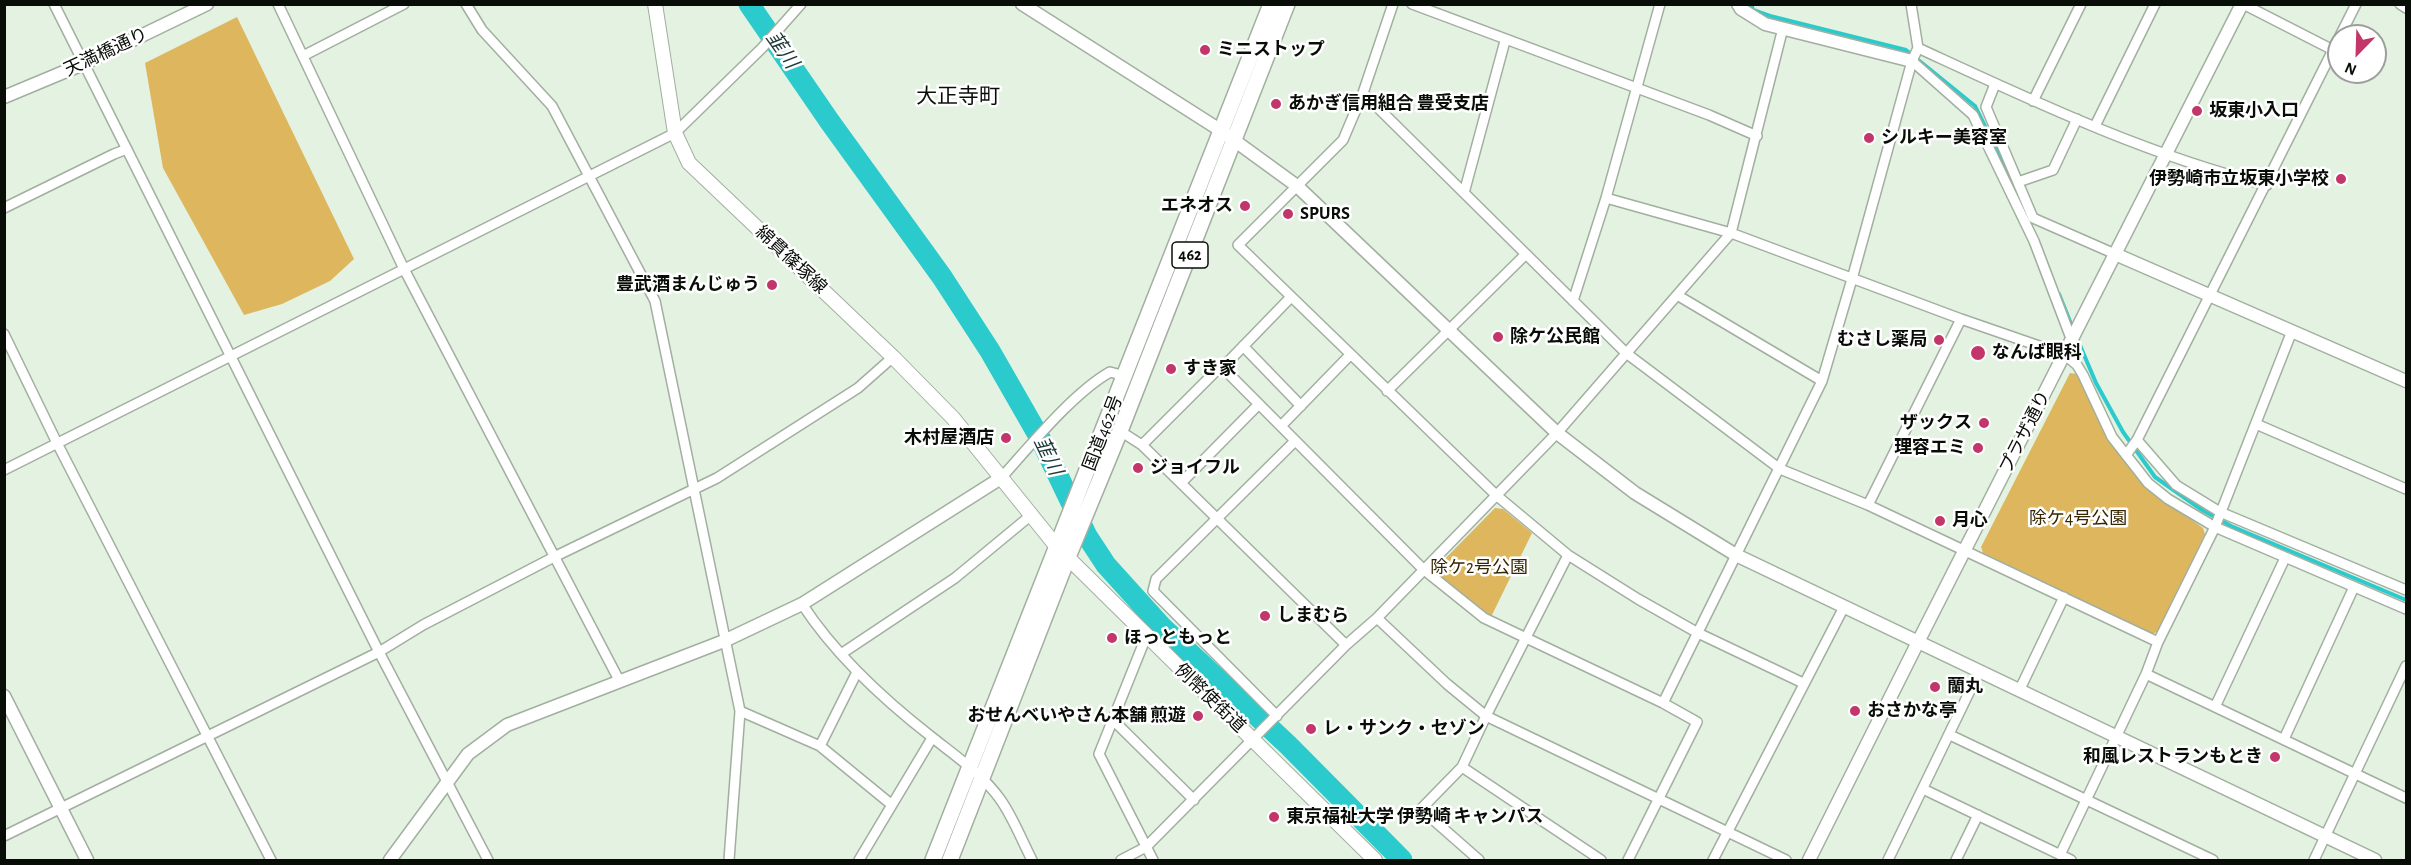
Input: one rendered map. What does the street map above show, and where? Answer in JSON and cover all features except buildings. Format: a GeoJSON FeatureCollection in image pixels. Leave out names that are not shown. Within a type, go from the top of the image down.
{"type":"FeatureCollection","features":[{"type":"Feature","properties":{"kind":"highway","name":"国道462号"},"geometry":{"type":"LineString","coordinates":[[950,861],[982,780],[1062,552],[1071,514],[1271,4]]}},
{"type":"Feature","properties":{"kind":"highway","name":"国道462号"},"geometry":{"type":"LineString","coordinates":[[933,861],[1062,552],[1078,532],[1120,431],[1235,143],[1287,4]]}},
{"type":"Feature","properties":{"kind":"main road","name":"綿貫篠塚線"},"geometry":{"type":"LineString","coordinates":[[655,4],[675,132],[689,163],[893,357],[953,418],[1001,478]]}},
{"type":"Feature","properties":{"kind":"main road","name":"例幣使街道"},"geometry":{"type":"LineString","coordinates":[[1001,478],[1062,552],[1375,861]]}},
{"type":"Feature","properties":{"kind":"street"},"geometry":{"type":"LineString","coordinates":[[54,4],[379,652],[488,861]]}},
{"type":"Feature","properties":{"kind":"street","name":"天満橋通り"},"geometry":{"type":"LineString","coordinates":[[4,97],[83,64],[207,4]]}},
{"type":"Feature","properties":{"kind":"street"},"geometry":{"type":"LineString","coordinates":[[278,4],[404,269],[620,682]]}},
{"type":"Feature","properties":{"kind":"street"},"geometry":{"type":"LineString","coordinates":[[303,56],[404,4]]}},
{"type":"Feature","properties":{"kind":"street"},"geometry":{"type":"LineString","coordinates":[[466,4],[482,30],[552,106],[655,302],[740,711],[729,861]]}},
{"type":"Feature","properties":{"kind":"street"},"geometry":{"type":"LineString","coordinates":[[4,470],[675,132],[764,46],[801,4]]}},
{"type":"Feature","properties":{"kind":"street"},"geometry":{"type":"LineString","coordinates":[[1022,4],[1221,130],[1235,143],[1297,186],[1557,433],[1635,493],[1736,555],[2375,861]]}},
{"type":"Feature","properties":{"kind":"street"},"geometry":{"type":"LineString","coordinates":[[1393,4],[1363,93],[1343,140],[1238,245],[1496,495],[1569,555],[1638,599],[1698,633],[1803,683]]}},
{"type":"Feature","properties":{"kind":"street"},"geometry":{"type":"LineString","coordinates":[[1412,4],[1757,136]]}},
{"type":"Feature","properties":{"kind":"street"},"geometry":{"type":"LineString","coordinates":[[1573,301],[1606,198],[1659,4]]}},
{"type":"Feature","properties":{"kind":"street"},"geometry":{"type":"LineString","coordinates":[[1738,4],[1741,9],[1765,24],[1912,61],[1973,115],[2034,241],[2072,341]]}},
{"type":"Feature","properties":{"kind":"street"},"geometry":{"type":"LineString","coordinates":[[1664,703],[1822,381],[1912,61],[1918,48],[1911,4]]}},
{"type":"Feature","properties":{"kind":"street"},"geometry":{"type":"LineString","coordinates":[[2033,101],[2081,4]]}},
{"type":"Feature","properties":{"kind":"street"},"geometry":{"type":"LineString","coordinates":[[2095,126],[2155,4]]}},
{"type":"Feature","properties":{"kind":"street"},"geometry":{"type":"LineString","coordinates":[[2242,4],[2327,47]]}},
{"type":"Feature","properties":{"kind":"street","name":"プラザ通り"},"geometry":{"type":"LineString","coordinates":[[1809,861],[2242,4]]}},
{"type":"Feature","properties":{"kind":"street"},"geometry":{"type":"LineString","coordinates":[[2346,24],[2356,4]]}},
{"type":"Feature","properties":{"kind":"street"},"geometry":{"type":"LineString","coordinates":[[2400,4],[2406,8]]}},
{"type":"Feature","properties":{"kind":"street"},"geometry":{"type":"LineString","coordinates":[[1121,861],[1146,847],[1194,800],[1346,645],[1377,618],[1557,433],[1731,232],[1783,28]]}},
{"type":"Feature","properties":{"kind":"street"},"geometry":{"type":"LineString","coordinates":[[1464,193],[1505,41]]}},
{"type":"Feature","properties":{"kind":"street"},"geometry":{"type":"LineString","coordinates":[[1918,48],[2033,101],[2165,154],[2215,172],[2266,185]]}},
{"type":"Feature","properties":{"kind":"street"},"geometry":{"type":"LineString","coordinates":[[2126,455],[2137,440],[2327,62]]}},
{"type":"Feature","properties":{"kind":"street"},"geometry":{"type":"LineString","coordinates":[[1995,84],[1986,106],[2032,218],[2406,381]]}},
{"type":"Feature","properties":{"kind":"street"},"geometry":{"type":"LineString","coordinates":[[1363,93],[1626,353],[1780,469],[1868,505],[2158,642]]}},
{"type":"Feature","properties":{"kind":"street"},"geometry":{"type":"LineString","coordinates":[[2018,182],[2053,170],[2077,119]]}},
{"type":"Feature","properties":{"kind":"street"},"geometry":{"type":"LineString","coordinates":[[4,208],[127,149]]}},
{"type":"Feature","properties":{"kind":"street"},"geometry":{"type":"LineString","coordinates":[[1606,198],[1731,232],[1852,279],[2065,355],[2077,365],[2083,375],[2112,437],[2148,483],[2168,499],[2215,527],[2406,609]]}},
{"type":"Feature","properties":{"kind":"street"},"geometry":{"type":"LineString","coordinates":[[1387,391],[1526,254]]}},
{"type":"Feature","properties":{"kind":"street"},"geometry":{"type":"LineString","coordinates":[[1677,295],[1822,381]]}},
{"type":"Feature","properties":{"kind":"street"},"geometry":{"type":"LineString","coordinates":[[1142,445],[1215,372],[1224,369],[1227,363],[1291,297]]}},
{"type":"Feature","properties":{"kind":"street"},"geometry":{"type":"LineString","coordinates":[[1868,505],[1961,319]]}},
{"type":"Feature","properties":{"kind":"street"},"geometry":{"type":"LineString","coordinates":[[2060,855],[2146,674],[2158,642],[2215,527],[2292,330]]}},
{"type":"Feature","properties":{"kind":"street"},"geometry":{"type":"LineString","coordinates":[[4,334],[57,443],[271,861]]}},
{"type":"Feature","properties":{"kind":"street"},"geometry":{"type":"LineString","coordinates":[[1243,346],[1301,406]]}},
{"type":"Feature","properties":{"kind":"street"},"geometry":{"type":"LineString","coordinates":[[1281,426],[1350,355]]}},
{"type":"Feature","properties":{"kind":"street"},"geometry":{"type":"LineString","coordinates":[[4,836],[379,652],[423,625],[556,556],[717,478],[858,388],[893,357]]}},
{"type":"Feature","properties":{"kind":"street"},"geometry":{"type":"LineString","coordinates":[[1224,369],[1424,569],[1484,618],[1664,703],[1698,722],[1628,861]]}},
{"type":"Feature","properties":{"kind":"street"},"geometry":{"type":"LineString","coordinates":[[390,861],[468,754],[507,725],[724,641],[802,604],[1001,478],[1034,441],[1096,380],[1110,372],[1125,376]]}},
{"type":"Feature","properties":{"kind":"street"},"geometry":{"type":"LineString","coordinates":[[1181,483],[1259,404]]}},
{"type":"Feature","properties":{"kind":"street"},"geometry":{"type":"LineString","coordinates":[[2256,424],[2406,489]]}},
{"type":"Feature","properties":{"kind":"street"},"geometry":{"type":"LineString","coordinates":[[1120,431],[1142,445],[1346,645]]}},
{"type":"Feature","properties":{"kind":"street"},"geometry":{"type":"LineString","coordinates":[[2137,440],[2176,485],[2220,512],[2406,590]]}},
{"type":"Feature","properties":{"kind":"street"},"geometry":{"type":"LineString","coordinates":[[1277,716],[1153,591],[1156,579],[1295,441]]}},
{"type":"Feature","properties":{"kind":"street"},"geometry":{"type":"LineString","coordinates":[[841,654],[955,578],[1030,516]]}},
{"type":"Feature","properties":{"kind":"street"},"geometry":{"type":"LineString","coordinates":[[1479,861],[1420,809],[1462,768],[1486,716],[1569,555]]}},
{"type":"Feature","properties":{"kind":"street"},"geometry":{"type":"LineString","coordinates":[[2215,707],[2285,558]]}},
{"type":"Feature","properties":{"kind":"street"},"geometry":{"type":"LineString","coordinates":[[2284,739],[2354,587]]}},
{"type":"Feature","properties":{"kind":"street"},"geometry":{"type":"LineString","coordinates":[[2019,691],[2064,597]]}},
{"type":"Feature","properties":{"kind":"street"},"geometry":{"type":"LineString","coordinates":[[802,604],[819,631],[857,672],[932,738],[971,766],[1001,800],[1032,861]]}},
{"type":"Feature","properties":{"kind":"street"},"geometry":{"type":"LineString","coordinates":[[1713,861],[1844,607]]}},
{"type":"Feature","properties":{"kind":"street"},"geometry":{"type":"LineString","coordinates":[[1377,618],[1447,684],[1486,716],[1786,861]]}},
{"type":"Feature","properties":{"kind":"street"},"geometry":{"type":"LineString","coordinates":[[1146,637],[1100,754],[1153,861]]}},
{"type":"Feature","properties":{"kind":"street"},"geometry":{"type":"LineString","coordinates":[[2314,861],[2406,666]]}},
{"type":"Feature","properties":{"kind":"street"},"geometry":{"type":"LineString","coordinates":[[820,746],[857,672]]}},
{"type":"Feature","properties":{"kind":"street"},"geometry":{"type":"LineString","coordinates":[[1888,861],[1979,672]]}},
{"type":"Feature","properties":{"kind":"street"},"geometry":{"type":"LineString","coordinates":[[2146,674],[2406,798]]}},
{"type":"Feature","properties":{"kind":"street"},"geometry":{"type":"LineString","coordinates":[[4,696],[87,861]]}},
{"type":"Feature","properties":{"kind":"street"},"geometry":{"type":"LineString","coordinates":[[740,711],[820,746],[892,805]]}},
{"type":"Feature","properties":{"kind":"street"},"geometry":{"type":"LineString","coordinates":[[1113,720],[1194,800]]}},
{"type":"Feature","properties":{"kind":"street"},"geometry":{"type":"LineString","coordinates":[[1950,735],[2213,861]]}},
{"type":"Feature","properties":{"kind":"street"},"geometry":{"type":"LineString","coordinates":[[859,861],[932,738]]}},
{"type":"Feature","properties":{"kind":"street"},"geometry":{"type":"LineString","coordinates":[[1462,768],[1601,861]]}},
{"type":"Feature","properties":{"kind":"street"},"geometry":{"type":"LineString","coordinates":[[1923,789],[2071,861]]}},
{"type":"Feature","properties":{"kind":"street"},"geometry":{"type":"LineString","coordinates":[[1956,861],[1978,815]]}},
{"type":"Feature","properties":{"kind":"green space"},"geometry":{"type":"Polygon","coordinates":[[[237,17],[354,259],[330,281],[282,304],[244,315],[163,168],[145,63],[237,17]]]}},
{"type":"Feature","properties":{"kind":"green space","name":"除ケ4号公園"},"geometry":{"type":"Polygon","coordinates":[[[2070,373],[2078,374],[2108,437],[2143,485],[2203,528],[2205,534],[2157,632],[2152,634],[1983,553],[1981,547],[2070,373]]]}},
{"type":"Feature","properties":{"kind":"green space","name":"除ケ2号公園"},"geometry":{"type":"Polygon","coordinates":[[[1495,508],[1503,509],[1532,533],[1491,617],[1437,574],[1436,568],[1495,508]]]}},
{"type":"Feature","properties":{"kind":"waterway","name":"韮川"},"geometry":{"type":"LineString","coordinates":[[749,4],[830,122],[942,277],[990,351],[1041,440],[1087,536],[1106,565],[1163,628],[1288,745],[1402,860]]}},
{"type":"Feature","properties":{"kind":"waterway"},"geometry":{"type":"LineString","coordinates":[[1751,4],[1753,10],[1770,16],[1906,50],[1975,106],[2025,213]]}},
{"type":"Feature","properties":{"kind":"waterway"},"geometry":{"type":"LineString","coordinates":[[2059,294],[2073,329]]}},
{"type":"Feature","properties":{"kind":"waterway"},"geometry":{"type":"LineString","coordinates":[[2076,336],[2096,383],[2123,432],[2155,477],[2202,510],[2231,526],[2406,600]]}},
{"type":"Feature","properties":{"kind":"place","name":"ミニストップ"},"geometry":{"type":"Point","coordinates":[1205,50]}},
{"type":"Feature","properties":{"kind":"place","name":"あかぎ信用組合 豊受支店"},"geometry":{"type":"Point","coordinates":[1276,104]}},
{"type":"Feature","properties":{"kind":"place","name":"坂東小入口"},"geometry":{"type":"Point","coordinates":[2197,111]}},
{"type":"Feature","properties":{"kind":"place","name":"シルキー美容室"},"geometry":{"type":"Point","coordinates":[1869,138]}},
{"type":"Feature","properties":{"kind":"place","name":"伊勢崎市立坂東小学校"},"geometry":{"type":"Point","coordinates":[2341,179]}},
{"type":"Feature","properties":{"kind":"place","name":"エネオス"},"geometry":{"type":"Point","coordinates":[1245,206]}},
{"type":"Feature","properties":{"kind":"place","name":"SPURS"},"geometry":{"type":"Point","coordinates":[1288,214]}},
{"type":"Feature","properties":{"kind":"place","name":"豊武酒まんじゅう"},"geometry":{"type":"Point","coordinates":[772,285]}},
{"type":"Feature","properties":{"kind":"place","name":"除ケ公民館"},"geometry":{"type":"Point","coordinates":[1498,337]}},
{"type":"Feature","properties":{"kind":"place","name":"むさし薬局"},"geometry":{"type":"Point","coordinates":[1939,340]}},
{"type":"Feature","properties":{"kind":"place","name":"なんば眼科"},"geometry":{"type":"Point","coordinates":[1978,353]}},
{"type":"Feature","properties":{"kind":"place","name":"すき家"},"geometry":{"type":"Point","coordinates":[1171,369]}},
{"type":"Feature","properties":{"kind":"place","name":"ザックス"},"geometry":{"type":"Point","coordinates":[1984,423]}},
{"type":"Feature","properties":{"kind":"place","name":"木村屋酒店"},"geometry":{"type":"Point","coordinates":[1006,438]}},
{"type":"Feature","properties":{"kind":"place","name":"理容エミ"},"geometry":{"type":"Point","coordinates":[1978,448]}},
{"type":"Feature","properties":{"kind":"place","name":"ジョイフル"},"geometry":{"type":"Point","coordinates":[1138,468]}},
{"type":"Feature","properties":{"kind":"place","name":"月心"},"geometry":{"type":"Point","coordinates":[1940,521]}},
{"type":"Feature","properties":{"kind":"place","name":"しまむら"},"geometry":{"type":"Point","coordinates":[1265,616]}},
{"type":"Feature","properties":{"kind":"place","name":"ほっともっと"},"geometry":{"type":"Point","coordinates":[1112,638]}},
{"type":"Feature","properties":{"kind":"place","name":"蘭丸"},"geometry":{"type":"Point","coordinates":[1935,687]}},
{"type":"Feature","properties":{"kind":"place","name":"おさかな亭"},"geometry":{"type":"Point","coordinates":[1855,711]}},
{"type":"Feature","properties":{"kind":"place","name":"おせんベいやさん本舗 煎遊"},"geometry":{"type":"Point","coordinates":[1198,716]}},
{"type":"Feature","properties":{"kind":"place","name":"レ・サンク・セゾン"},"geometry":{"type":"Point","coordinates":[1311,729]}},
{"type":"Feature","properties":{"kind":"place","name":"和風レストランもとき"},"geometry":{"type":"Point","coordinates":[2275,757]}},
{"type":"Feature","properties":{"kind":"place","name":"東京福祉大学 伊勢崎 キャンパス"},"geometry":{"type":"Point","coordinates":[1274,817]}},
{"type":"Feature","properties":{"kind":"district","name":"大正寺町"},"geometry":{"type":"Point","coordinates":[958,97]}}]}
